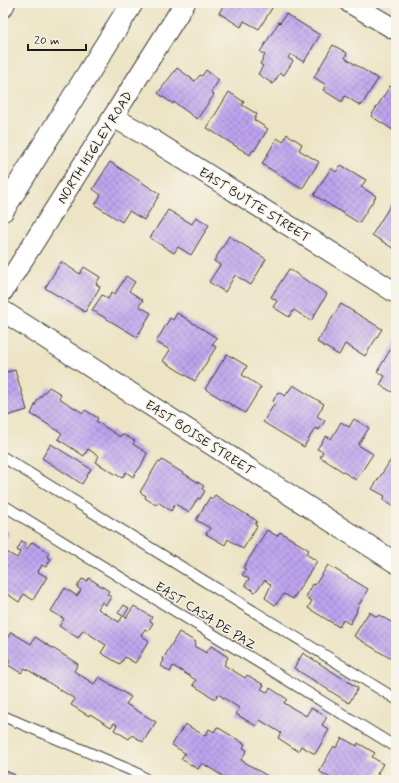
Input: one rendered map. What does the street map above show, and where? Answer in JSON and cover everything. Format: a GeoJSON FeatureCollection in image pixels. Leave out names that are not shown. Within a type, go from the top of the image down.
{"type":"FeatureCollection","features":[{"type":"Feature","properties":{"kind":"main road"},"geometry":{"type":"LineString","coordinates":[[3,210],[132,3]]}},
{"type":"Feature","properties":{"kind":"street"},"geometry":{"type":"LineString","coordinates":[[3,7],[5,3]]}},
{"type":"Feature","properties":{"kind":"street","name":"NORTH HIGLEY ROAD"},"geometry":{"type":"LineString","coordinates":[[3,291],[185,3]]}},
{"type":"Feature","properties":{"kind":"street"},"geometry":{"type":"LineString","coordinates":[[350,3],[396,30]]}},
{"type":"Feature","properties":{"kind":"street","name":"EAST BUTTE STREET"},"geometry":{"type":"LineString","coordinates":[[113,117],[145,135],[396,293]]}},
{"type":"Feature","properties":{"kind":"street","name":"EAST BOISE STREET"},"geometry":{"type":"LineString","coordinates":[[3,311],[396,563]]}},
{"type":"Feature","properties":{"kind":"lane"},"geometry":{"type":"LineString","coordinates":[[3,456],[396,699]]}},
{"type":"Feature","properties":{"kind":"lane","name":"EAST CASA DE PAZ"},"geometry":{"type":"LineString","coordinates":[[3,505],[396,747]]}},
{"type":"Feature","properties":{"kind":"lane"},"geometry":{"type":"LineString","coordinates":[[3,716],[135,772],[147,780]]}},
{"type":"Feature","properties":{"kind":"building"},"geometry":{"type":"Polygon","coordinates":[[[217,3],[275,3],[259,29],[244,21],[241,27],[219,13],[223,6],[217,3]]]}},
{"type":"Feature","properties":{"kind":"building"},"geometry":{"type":"Polygon","coordinates":[[[286,14],[320,35],[304,62],[290,54],[288,58],[293,61],[284,75],[280,73],[273,84],[258,74],[263,66],[260,64],[265,55],[260,52],[279,22],[280,23],[286,14]]]}},
{"type":"Feature","properties":{"kind":"building"},"geometry":{"type":"Polygon","coordinates":[[[333,45],[347,53],[345,58],[378,79],[361,106],[345,96],[342,102],[323,90],[326,85],[314,77],[333,45]]]}},
{"type":"Feature","properties":{"kind":"building"},"geometry":{"type":"Polygon","coordinates":[[[177,68],[195,81],[200,75],[202,76],[206,70],[219,80],[211,92],[214,95],[197,119],[174,102],[173,104],[158,93],[177,68]]]}},
{"type":"Feature","properties":{"kind":"building"},"geometry":{"type":"Polygon","coordinates":[[[390,86],[396,90],[396,132],[371,116],[390,86]]]}},
{"type":"Feature","properties":{"kind":"building"},"geometry":{"type":"Polygon","coordinates":[[[229,92],[244,102],[242,105],[257,114],[254,120],[268,129],[250,155],[207,128],[229,92]]]}},
{"type":"Feature","properties":{"kind":"building"},"geometry":{"type":"Polygon","coordinates":[[[287,134],[302,144],[299,150],[319,162],[302,189],[262,164],[277,138],[283,142],[287,134]]]}},
{"type":"Feature","properties":{"kind":"building"},"geometry":{"type":"Polygon","coordinates":[[[110,162],[160,194],[144,220],[129,211],[122,222],[95,205],[101,195],[93,189],[110,162]]]}},
{"type":"Feature","properties":{"kind":"building"},"geometry":{"type":"Polygon","coordinates":[[[341,165],[366,180],[361,187],[376,196],[359,223],[314,195],[331,168],[336,172],[341,165]]]}},
{"type":"Feature","properties":{"kind":"building"},"geometry":{"type":"Polygon","coordinates":[[[396,196],[396,250],[372,235],[396,196]]]}},
{"type":"Feature","properties":{"kind":"building"},"geometry":{"type":"Polygon","coordinates":[[[168,210],[192,224],[196,217],[209,225],[191,255],[178,247],[174,253],[150,238],[168,210]]]}},
{"type":"Feature","properties":{"kind":"building"},"geometry":{"type":"Polygon","coordinates":[[[229,236],[266,259],[251,285],[235,275],[225,292],[209,282],[220,265],[214,261],[229,236]]]}},
{"type":"Feature","properties":{"kind":"building"},"geometry":{"type":"Polygon","coordinates":[[[61,262],[80,274],[84,267],[100,277],[96,284],[100,287],[85,312],[45,288],[61,262]]]}},
{"type":"Feature","properties":{"kind":"building"},"geometry":{"type":"Polygon","coordinates":[[[289,269],[327,294],[311,321],[294,310],[289,317],[273,307],[277,301],[271,297],[289,269]]]}},
{"type":"Feature","properties":{"kind":"building"},"geometry":{"type":"Polygon","coordinates":[[[126,276],[135,282],[129,291],[143,300],[139,306],[151,313],[137,337],[92,310],[102,295],[108,299],[112,292],[115,294],[126,276]]]}},
{"type":"Feature","properties":{"kind":"building"},"geometry":{"type":"Polygon","coordinates":[[[341,304],[382,329],[365,356],[345,344],[339,355],[317,342],[341,304]]]}},
{"type":"Feature","properties":{"kind":"building"},"geometry":{"type":"Polygon","coordinates":[[[177,313],[217,338],[212,344],[216,347],[195,381],[163,361],[170,350],[156,342],[170,318],[173,320],[177,313]]]}},
{"type":"Feature","properties":{"kind":"building"},"geometry":{"type":"Polygon","coordinates":[[[396,340],[396,384],[392,392],[380,385],[385,376],[377,372],[396,340]]]}},
{"type":"Feature","properties":{"kind":"building"},"geometry":{"type":"Polygon","coordinates":[[[227,354],[247,366],[242,375],[261,387],[245,413],[205,389],[227,354]]]}},
{"type":"Feature","properties":{"kind":"building"},"geometry":{"type":"Polygon","coordinates":[[[15,370],[27,410],[3,417],[3,373],[15,370]]]}},
{"type":"Feature","properties":{"kind":"building"},"geometry":{"type":"Polygon","coordinates":[[[293,385],[324,404],[317,416],[325,421],[319,430],[315,428],[304,447],[263,422],[275,403],[273,401],[278,392],[285,396],[293,385]]]}},
{"type":"Feature","properties":{"kind":"building"},"geometry":{"type":"Polygon","coordinates":[[[49,387],[61,394],[59,398],[83,413],[85,410],[98,418],[96,421],[120,437],[122,434],[135,441],[133,444],[147,453],[141,466],[133,477],[126,472],[122,478],[95,462],[99,456],[88,449],[84,456],[58,439],[62,433],[31,414],[37,401],[49,387]]]}},
{"type":"Feature","properties":{"kind":"building"},"geometry":{"type":"Polygon","coordinates":[[[354,419],[369,428],[358,445],[373,454],[356,480],[320,457],[323,452],[317,449],[326,436],[331,439],[341,422],[349,427],[354,419]]]}},
{"type":"Feature","properties":{"kind":"building"},"geometry":{"type":"Polygon","coordinates":[[[51,444],[91,469],[82,484],[42,458],[51,444]]]}},
{"type":"Feature","properties":{"kind":"building"},"geometry":{"type":"Polygon","coordinates":[[[392,458],[396,460],[396,508],[383,500],[385,496],[372,489],[392,458]]]}},
{"type":"Feature","properties":{"kind":"building"},"geometry":{"type":"Polygon","coordinates":[[[162,460],[204,486],[202,489],[205,491],[200,499],[198,498],[189,512],[175,504],[171,511],[158,502],[156,505],[145,498],[146,496],[140,492],[158,462],[160,463],[162,460]]]}},
{"type":"Feature","properties":{"kind":"building"},"geometry":{"type":"Polygon","coordinates":[[[215,495],[257,521],[255,525],[257,526],[243,549],[228,539],[225,545],[206,534],[210,528],[196,520],[210,497],[212,499],[215,495]]]}},
{"type":"Feature","properties":{"kind":"building"},"geometry":{"type":"Polygon","coordinates":[[[267,530],[277,536],[280,532],[309,550],[306,554],[317,561],[293,599],[284,594],[275,605],[265,598],[271,585],[265,580],[255,592],[245,585],[249,579],[242,575],[246,570],[243,568],[267,530]]]}},
{"type":"Feature","properties":{"kind":"building"},"geometry":{"type":"Polygon","coordinates":[[[4,531],[9,534],[4,541],[3,533],[4,531]]]}},
{"type":"Feature","properties":{"kind":"building"},"geometry":{"type":"Polygon","coordinates":[[[22,541],[26,544],[24,547],[27,549],[32,542],[49,553],[47,557],[51,559],[46,567],[42,565],[38,572],[47,577],[33,600],[24,594],[19,602],[3,591],[3,550],[17,558],[20,552],[17,550],[22,541]]]}},
{"type":"Feature","properties":{"kind":"building"},"geometry":{"type":"Polygon","coordinates":[[[328,565],[368,589],[350,624],[343,620],[339,627],[308,608],[312,601],[306,597],[313,584],[315,585],[328,565]]]}},
{"type":"Feature","properties":{"kind":"building"},"geometry":{"type":"Polygon","coordinates":[[[89,578],[109,591],[107,594],[111,597],[106,605],[102,602],[98,609],[119,622],[123,616],[118,613],[124,605],[129,608],[124,616],[126,618],[134,606],[152,617],[150,621],[153,623],[148,631],[145,629],[141,635],[149,641],[135,663],[125,657],[120,664],[101,653],[106,645],[83,630],[78,638],[59,626],[64,619],[51,611],[65,588],[77,596],[81,590],[77,587],[82,579],[87,581],[89,578]]]}},
{"type":"Feature","properties":{"kind":"building"},"geometry":{"type":"Polygon","coordinates":[[[369,612],[377,617],[379,615],[396,625],[396,662],[354,636],[369,612]]]}},
{"type":"Feature","properties":{"kind":"building"},"geometry":{"type":"Polygon","coordinates":[[[11,632],[31,644],[35,637],[78,664],[74,671],[94,684],[99,677],[131,697],[126,704],[156,722],[143,742],[132,735],[129,739],[114,730],[117,725],[114,723],[111,727],[90,714],[89,716],[71,705],[75,699],[25,668],[21,673],[8,665],[11,659],[3,654],[3,646],[11,632]]]}},
{"type":"Feature","properties":{"kind":"building"},"geometry":{"type":"Polygon","coordinates":[[[179,632],[196,642],[194,646],[206,653],[211,646],[228,657],[224,665],[245,678],[247,675],[264,685],[261,689],[267,692],[270,688],[287,699],[284,703],[306,716],[311,708],[327,717],[322,725],[329,730],[315,754],[301,746],[298,751],[278,738],[281,733],[260,720],[256,726],[236,714],[239,708],[218,694],[215,699],[193,685],[196,680],[173,666],[170,672],[161,666],[164,660],[163,659],[179,632]]]}},
{"type":"Feature","properties":{"kind":"building"},"geometry":{"type":"Polygon","coordinates":[[[303,653],[358,688],[349,703],[294,668],[303,653]]]}},
{"type":"Feature","properties":{"kind":"building"},"geometry":{"type":"Polygon","coordinates":[[[185,724],[205,736],[209,729],[214,732],[217,727],[245,744],[243,748],[247,750],[241,760],[274,780],[229,780],[202,763],[198,769],[181,759],[185,753],[172,745],[185,724]]]}},
{"type":"Feature","properties":{"kind":"building"},"geometry":{"type":"Polygon","coordinates":[[[342,738],[357,746],[358,743],[375,753],[372,757],[383,764],[377,774],[382,777],[380,780],[331,780],[332,779],[319,771],[334,746],[336,748],[342,738]]]}},
{"type":"Feature","properties":{"kind":"building"},"geometry":{"type":"Polygon","coordinates":[[[3,770],[15,775],[12,780],[3,780],[3,770]]]}}]}
